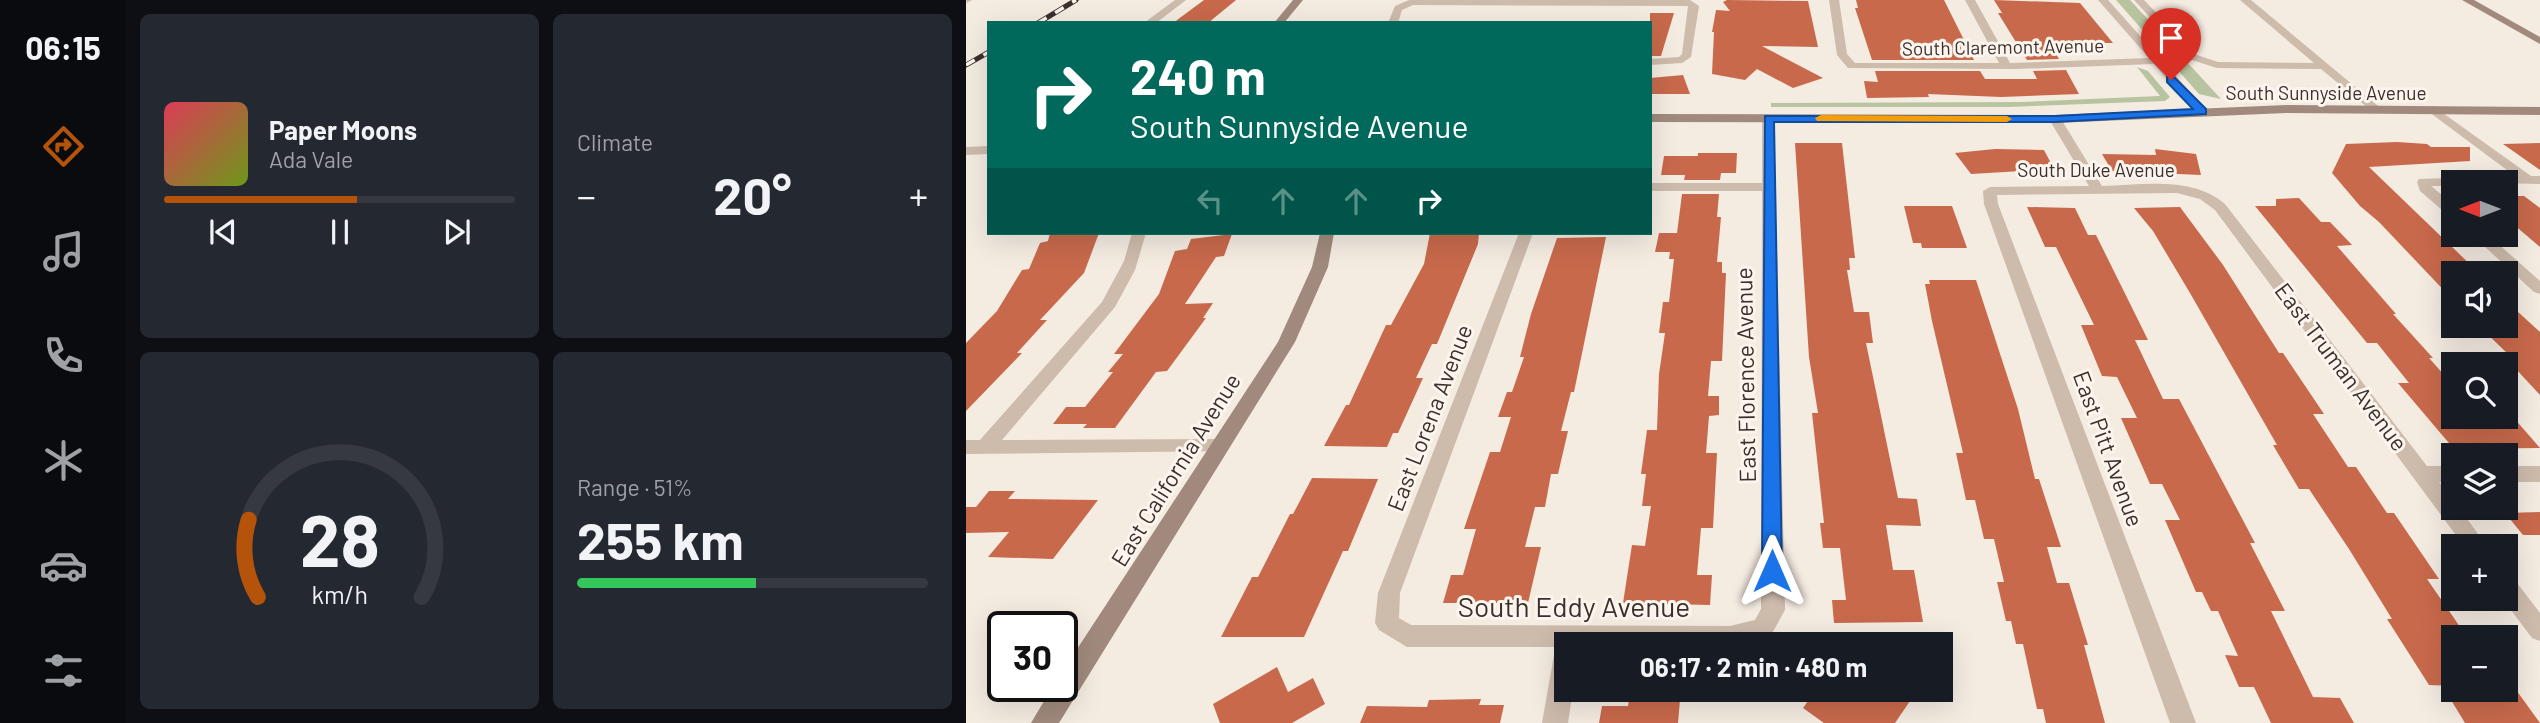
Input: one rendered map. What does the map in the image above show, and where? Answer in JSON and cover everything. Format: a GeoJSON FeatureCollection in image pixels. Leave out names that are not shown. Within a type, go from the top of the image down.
{"type":"FeatureCollection","features":[{"type":"Feature","properties":{"kind":"street"},"geometry":{"type":"LineString","coordinates":[[1152,21],[1181,0]]}},
{"type":"Feature","properties":{"kind":"street"},"geometry":{"type":"LineString","coordinates":[[1281,21],[1298,0]]}},
{"type":"Feature","properties":{"kind":"street"},"geometry":{"type":"LineString","coordinates":[[1394,21],[1398,8],[1406,3],[1480,0],[1690,3],[1694,6],[1687,55],[1682,60],[1652,62]]}},
{"type":"Feature","properties":{"kind":"street","name":"South Claremont Avenue"},"geometry":{"type":"LineString","coordinates":[[1834,0],[1842,55],[1852,66],[2006,66],[2154,61]]}},
{"type":"Feature","properties":{"kind":"street"},"geometry":{"type":"LineString","coordinates":[[1970,0],[2006,66]]}},
{"type":"Feature","properties":{"kind":"street"},"geometry":{"type":"LineString","coordinates":[[2103,0],[2154,61],[2202,112]]}},
{"type":"Feature","properties":{"kind":"street"},"geometry":{"type":"LineString","coordinates":[[2139,0],[2193,57],[2217,65],[2324,66]]}},
{"type":"Feature","properties":{"kind":"street"},"geometry":{"type":"LineString","coordinates":[[2245,0],[2377,110]]}},
{"type":"Feature","properties":{"kind":"street"},"geometry":{"type":"LineString","coordinates":[[2467,0],[2540,41]]}},
{"type":"Feature","properties":{"kind":"street"},"geometry":{"type":"LineString","coordinates":[[2487,0],[2540,30]]}},
{"type":"Feature","properties":{"kind":"street"},"geometry":{"type":"LineString","coordinates":[[2433,110],[2534,180]]}},
{"type":"Feature","properties":{"kind":"street","name":"South Sunnyside Avenue"},"geometry":{"type":"LineString","coordinates":[[1652,118],[2055,119],[2202,112],[2540,111]]}},
{"type":"Feature","properties":{"kind":"street","name":"East Florence Avenue"},"geometry":{"type":"LineString","coordinates":[[1763,628],[1773,610],[1768,118]]}},
{"type":"Feature","properties":{"kind":"street"},"geometry":{"type":"LineString","coordinates":[[2055,119],[2098,190]]}},
{"type":"Feature","properties":{"kind":"street"},"geometry":{"type":"LineString","coordinates":[[966,150],[987,150]]}},
{"type":"Feature","properties":{"kind":"street"},"geometry":{"type":"LineString","coordinates":[[2441,182],[2424,182],[2424,188],[2441,202]]}},
{"type":"Feature","properties":{"kind":"street"},"geometry":{"type":"LineString","coordinates":[[1652,187],[1769,187]]}},
{"type":"Feature","properties":{"kind":"street","name":"South Duke Avenue"},"geometry":{"type":"LineString","coordinates":[[1990,191],[2177,189],[2202,193]]}},
{"type":"Feature","properties":{"kind":"street","name":"East Pitt Avenue"},"geometry":{"type":"LineString","coordinates":[[1990,191],[1991,204],[2183,723]]}},
{"type":"Feature","properties":{"kind":"street","name":"East Truman Avenue"},"geometry":{"type":"LineString","coordinates":[[2202,193],[2220,207],[2467,534]]}},
{"type":"Feature","properties":{"kind":"street"},"geometry":{"type":"LineString","coordinates":[[976,447],[1109,304],[1128,269],[1138,235]]}},
{"type":"Feature","properties":{"kind":"street","name":"East California Avenue"},"geometry":{"type":"LineString","coordinates":[[1044,723],[1286,342],[1320,267],[1327,235]]}},
{"type":"Feature","properties":{"kind":"street","name":"East Lorena Avenue"},"geometry":{"type":"LineString","coordinates":[[1387,623],[1389,593],[1525,235]]}},
{"type":"Feature","properties":{"kind":"street"},"geometry":{"type":"LineString","coordinates":[[2493,247],[2540,289]]}},
{"type":"Feature","properties":{"kind":"street"},"geometry":{"type":"LineString","coordinates":[[976,447],[1219,446]]}},
{"type":"Feature","properties":{"kind":"street"},"geometry":{"type":"LineString","coordinates":[[2422,474],[2441,474]]}},
{"type":"Feature","properties":{"kind":"street"},"geometry":{"type":"LineString","coordinates":[[2518,474],[2540,474]]}},
{"type":"Feature","properties":{"kind":"street"},"geometry":{"type":"LineString","coordinates":[[2518,602],[2540,631]]}},
{"type":"Feature","properties":{"kind":"street","name":"South Eddy Avenue"},"geometry":{"type":"LineString","coordinates":[[1387,623],[1407,636],[1554,644]]}},
{"type":"Feature","properties":{"kind":"street","name":"South Eddy Avenue"},"geometry":{"type":"LineString","coordinates":[[1748,632],[1763,628]]}},
{"type":"Feature","properties":{"kind":"street"},"geometry":{"type":"LineString","coordinates":[[1555,723],[1558,702]]}},
{"type":"Feature","properties":{"kind":"green space"},"geometry":{"type":"Polygon","coordinates":[[[2116,0],[2130,0],[2221,99],[2199,94],[2116,0]]]}},
{"type":"Feature","properties":{"kind":"green space"},"geometry":{"type":"Polygon","coordinates":[[[2137,67],[2148,71],[2170,97],[2165,101],[2008,107],[1771,107],[1771,103],[2022,102],[2160,96],[2137,67]]]}},
{"type":"Feature","properties":{"kind":"building"},"geometry":{"type":"Polygon","coordinates":[[[1204,0],[1236,0],[1210,21],[1176,21],[1204,0]]]}},
{"type":"Feature","properties":{"kind":"building"},"geometry":{"type":"Polygon","coordinates":[[[1856,0],[1944,0],[1974,60],[1872,60],[1855,8],[1858,8],[1856,0]]]}},
{"type":"Feature","properties":{"kind":"building"},"geometry":{"type":"Polygon","coordinates":[[[1994,0],[2080,3],[2113,43],[2050,43],[2059,59],[2027,60],[1998,13],[2002,13],[1994,0]]]}},
{"type":"Feature","properties":{"kind":"building"},"geometry":{"type":"Polygon","coordinates":[[[1808,1],[1818,47],[1762,46],[1823,78],[1793,88],[1757,69],[1745,80],[1712,74],[1712,32],[1716,10],[1730,11],[1723,2],[1808,1]]]}},
{"type":"Feature","properties":{"kind":"building"},"geometry":{"type":"Polygon","coordinates":[[[1650,13],[1674,13],[1661,56],[1652,56],[1650,13]]]}},
{"type":"Feature","properties":{"kind":"building"},"geometry":{"type":"Polygon","coordinates":[[[2066,70],[2079,94],[2001,97],[1928,94],[1929,97],[1867,98],[1864,81],[1878,82],[1875,71],[1980,71],[1985,79],[2037,79],[2033,71],[2066,70]]]}},
{"type":"Feature","properties":{"kind":"building"},"geometry":{"type":"Polygon","coordinates":[[[1683,75],[1690,94],[1652,94],[1652,78],[1683,75]]]}},
{"type":"Feature","properties":{"kind":"building"},"geometry":{"type":"Polygon","coordinates":[[[2397,142],[2427,144],[2431,147],[2470,147],[2470,161],[2369,167],[2441,236],[2441,247],[2452,247],[2467,261],[2441,261],[2441,287],[2379,222],[2360,206],[2332,173],[2346,144],[2397,142]]]}},
{"type":"Feature","properties":{"kind":"building"},"geometry":{"type":"Polygon","coordinates":[[[1795,143],[1842,143],[1855,258],[1849,258],[1850,270],[1847,270],[1854,312],[1869,312],[1873,343],[1866,343],[1898,498],[1917,499],[1921,526],[1886,525],[1893,570],[1914,570],[1923,622],[1834,623],[1832,600],[1846,600],[1840,548],[1823,548],[1820,523],[1824,523],[1812,413],[1818,413],[1809,357],[1795,143]]]}},
{"type":"Feature","properties":{"kind":"building"},"geometry":{"type":"Polygon","coordinates":[[[2540,143],[2540,170],[2503,144],[2540,143]]]}},
{"type":"Feature","properties":{"kind":"building"},"geometry":{"type":"Polygon","coordinates":[[[1995,149],[2044,150],[2054,169],[1971,174],[1955,153],[1995,149]]]}},
{"type":"Feature","properties":{"kind":"building"},"geometry":{"type":"Polygon","coordinates":[[[2155,149],[2196,154],[2201,175],[2112,171],[2102,154],[2156,155],[2155,149]]]}},
{"type":"Feature","properties":{"kind":"building"},"geometry":{"type":"Polygon","coordinates":[[[1698,153],[1737,153],[1736,173],[1721,173],[1720,180],[1684,180],[1685,175],[1661,175],[1664,156],[1698,156],[1698,153]]]}},
{"type":"Feature","properties":{"kind":"building"},"geometry":{"type":"Polygon","coordinates":[[[1682,194],[1719,194],[1717,217],[1721,217],[1717,262],[1722,262],[1722,273],[1726,273],[1722,361],[1711,361],[1708,396],[1719,396],[1719,415],[1709,416],[1706,453],[1717,453],[1713,528],[1701,528],[1697,575],[1712,575],[1710,605],[1623,603],[1632,545],[1645,546],[1651,506],[1642,506],[1646,474],[1641,474],[1647,430],[1657,430],[1659,374],[1665,333],[1659,333],[1663,302],[1669,302],[1674,259],[1669,259],[1670,252],[1655,252],[1659,233],[1677,233],[1682,194]]]}},
{"type":"Feature","properties":{"kind":"building"},"geometry":{"type":"Polygon","coordinates":[[[2518,196],[2524,196],[2540,208],[2540,247],[2518,228],[2518,196]]]}},
{"type":"Feature","properties":{"kind":"building"},"geometry":{"type":"Polygon","coordinates":[[[2299,198],[2321,222],[2330,222],[2352,245],[2337,246],[2433,358],[2429,358],[2441,371],[2441,429],[2518,429],[2518,423],[2540,448],[2518,448],[2518,443],[2449,443],[2398,383],[2409,383],[2377,343],[2367,343],[2255,206],[2276,206],[2276,199],[2299,198]]]}},
{"type":"Feature","properties":{"kind":"building"},"geometry":{"type":"Polygon","coordinates":[[[1904,206],[1952,206],[1967,248],[1922,248],[1921,243],[1913,243],[1904,206]]]}},
{"type":"Feature","properties":{"kind":"building"},"geometry":{"type":"Polygon","coordinates":[[[2027,207],[2075,208],[2088,235],[2096,235],[2148,340],[2135,340],[2163,399],[2179,399],[2255,543],[2250,543],[2285,611],[2271,611],[2313,697],[2340,698],[2354,723],[2271,723],[2254,687],[2239,687],[2225,655],[2238,656],[2218,611],[2211,611],[2202,592],[2196,592],[2165,520],[2180,520],[2162,484],[2150,484],[2121,418],[2137,418],[2117,377],[2102,376],[2081,325],[2094,325],[2056,247],[2045,247],[2027,207]]]}},
{"type":"Feature","properties":{"kind":"building"},"geometry":{"type":"Polygon","coordinates":[[[2180,207],[2223,265],[2279,353],[2283,353],[2324,414],[2313,414],[2348,467],[2356,467],[2387,513],[2394,513],[2439,579],[2427,579],[2441,599],[2441,611],[2449,611],[2459,625],[2441,625],[2441,685],[2429,685],[2387,619],[2392,619],[2349,549],[2309,489],[2299,489],[2273,445],[2277,445],[2190,293],[2153,231],[2134,208],[2180,207]]]}},
{"type":"Feature","properties":{"kind":"building"},"geometry":{"type":"Polygon","coordinates":[[[1050,235],[1098,235],[1084,273],[1040,320],[1047,320],[1017,353],[1022,353],[966,411],[966,343],[997,311],[1022,270],[1029,269],[1040,243],[1048,241],[1050,235]]]}},
{"type":"Feature","properties":{"kind":"building"},"geometry":{"type":"Polygon","coordinates":[[[1232,235],[1224,256],[1216,257],[1185,304],[1213,303],[1203,318],[1206,318],[1167,371],[1156,372],[1115,428],[1083,428],[1087,424],[1053,424],[1066,407],[1085,407],[1113,372],[1108,372],[1123,354],[1114,354],[1159,294],[1175,251],[1187,249],[1191,239],[1232,235]]]}},
{"type":"Feature","properties":{"kind":"building"},"geometry":{"type":"Polygon","coordinates":[[[1430,235],[1479,235],[1478,244],[1437,344],[1432,344],[1416,378],[1423,378],[1398,433],[1393,433],[1387,447],[1324,446],[1346,405],[1349,405],[1386,325],[1391,325],[1424,264],[1430,235]]]}},
{"type":"Feature","properties":{"kind":"building"},"geometry":{"type":"Polygon","coordinates":[[[1606,237],[1574,392],[1571,392],[1561,431],[1568,431],[1558,474],[1551,474],[1545,507],[1535,507],[1525,547],[1541,547],[1528,603],[1443,603],[1451,575],[1463,575],[1476,529],[1464,529],[1490,452],[1500,452],[1511,417],[1498,417],[1507,392],[1512,392],[1524,357],[1520,357],[1531,314],[1557,238],[1606,237]]]}},
{"type":"Feature","properties":{"kind":"building"},"geometry":{"type":"Polygon","coordinates":[[[1929,280],[1976,280],[2018,409],[2035,479],[2039,479],[2061,547],[2047,547],[2057,583],[2069,583],[2088,645],[2084,645],[2105,723],[2046,723],[2043,709],[2037,709],[2023,644],[2016,644],[2011,621],[2006,621],[1997,582],[2004,582],[1994,539],[1984,539],[1975,500],[1966,500],[1956,453],[1963,453],[1932,321],[1925,284],[1930,284],[1929,280]]]}},
{"type":"Feature","properties":{"kind":"building"},"geometry":{"type":"Polygon","coordinates":[[[2518,312],[2540,332],[2540,395],[2518,371],[2518,352],[2506,352],[2491,338],[2518,338],[2518,312]]]}},
{"type":"Feature","properties":{"kind":"building"},"geometry":{"type":"Polygon","coordinates":[[[1312,478],[1378,479],[1348,551],[1343,551],[1304,637],[1221,637],[1252,577],[1258,577],[1312,478]]]}},
{"type":"Feature","properties":{"kind":"building"},"geometry":{"type":"Polygon","coordinates":[[[989,491],[1015,491],[1008,499],[1098,500],[1053,559],[988,557],[1009,532],[966,533],[966,507],[976,507],[989,491]]]}},
{"type":"Feature","properties":{"kind":"building"},"geometry":{"type":"Polygon","coordinates":[[[2540,512],[2540,535],[2523,535],[2511,520],[2518,520],[2518,513],[2540,512]]]}},
{"type":"Feature","properties":{"kind":"building"},"geometry":{"type":"Polygon","coordinates":[[[1277,667],[1288,692],[1313,678],[1325,704],[1292,723],[1220,723],[1213,704],[1277,667]]]}},
{"type":"Feature","properties":{"kind":"building"},"geometry":{"type":"Polygon","coordinates":[[[2518,693],[2540,723],[2465,723],[2452,702],[2518,702],[2518,693]]]}},
{"type":"Feature","properties":{"kind":"building"},"geometry":{"type":"Polygon","coordinates":[[[1481,699],[1479,705],[1504,705],[1500,723],[1360,723],[1367,706],[1427,707],[1429,700],[1481,699]]]}},
{"type":"Feature","properties":{"kind":"building"},"geometry":{"type":"Polygon","coordinates":[[[1629,702],[1680,702],[1678,723],[1599,723],[1602,706],[1628,706],[1629,702]]]}},
{"type":"Feature","properties":{"kind":"building"},"geometry":{"type":"Polygon","coordinates":[[[1807,702],[1909,702],[1895,723],[1824,723],[1803,708],[1807,702]]]}},
{"type":"Feature","properties":{"kind":"railway"},"geometry":{"type":"LineString","coordinates":[[1041,21],[1076,0]]}},
{"type":"Feature","properties":{"kind":"railway"},"geometry":{"type":"LineString","coordinates":[[966,65],[987,53]]}},
{"type":"Feature","properties":{"kind":"slow traffic"},"geometry":{"type":"LineString","coordinates":[[1821,118],[2007,119]]}},
{"type":"Feature","properties":{"kind":"route"},"geometry":{"type":"LineString","coordinates":[[1772,571],[1768,118],[2055,119],[2202,112],[2171,80]]}}]}
